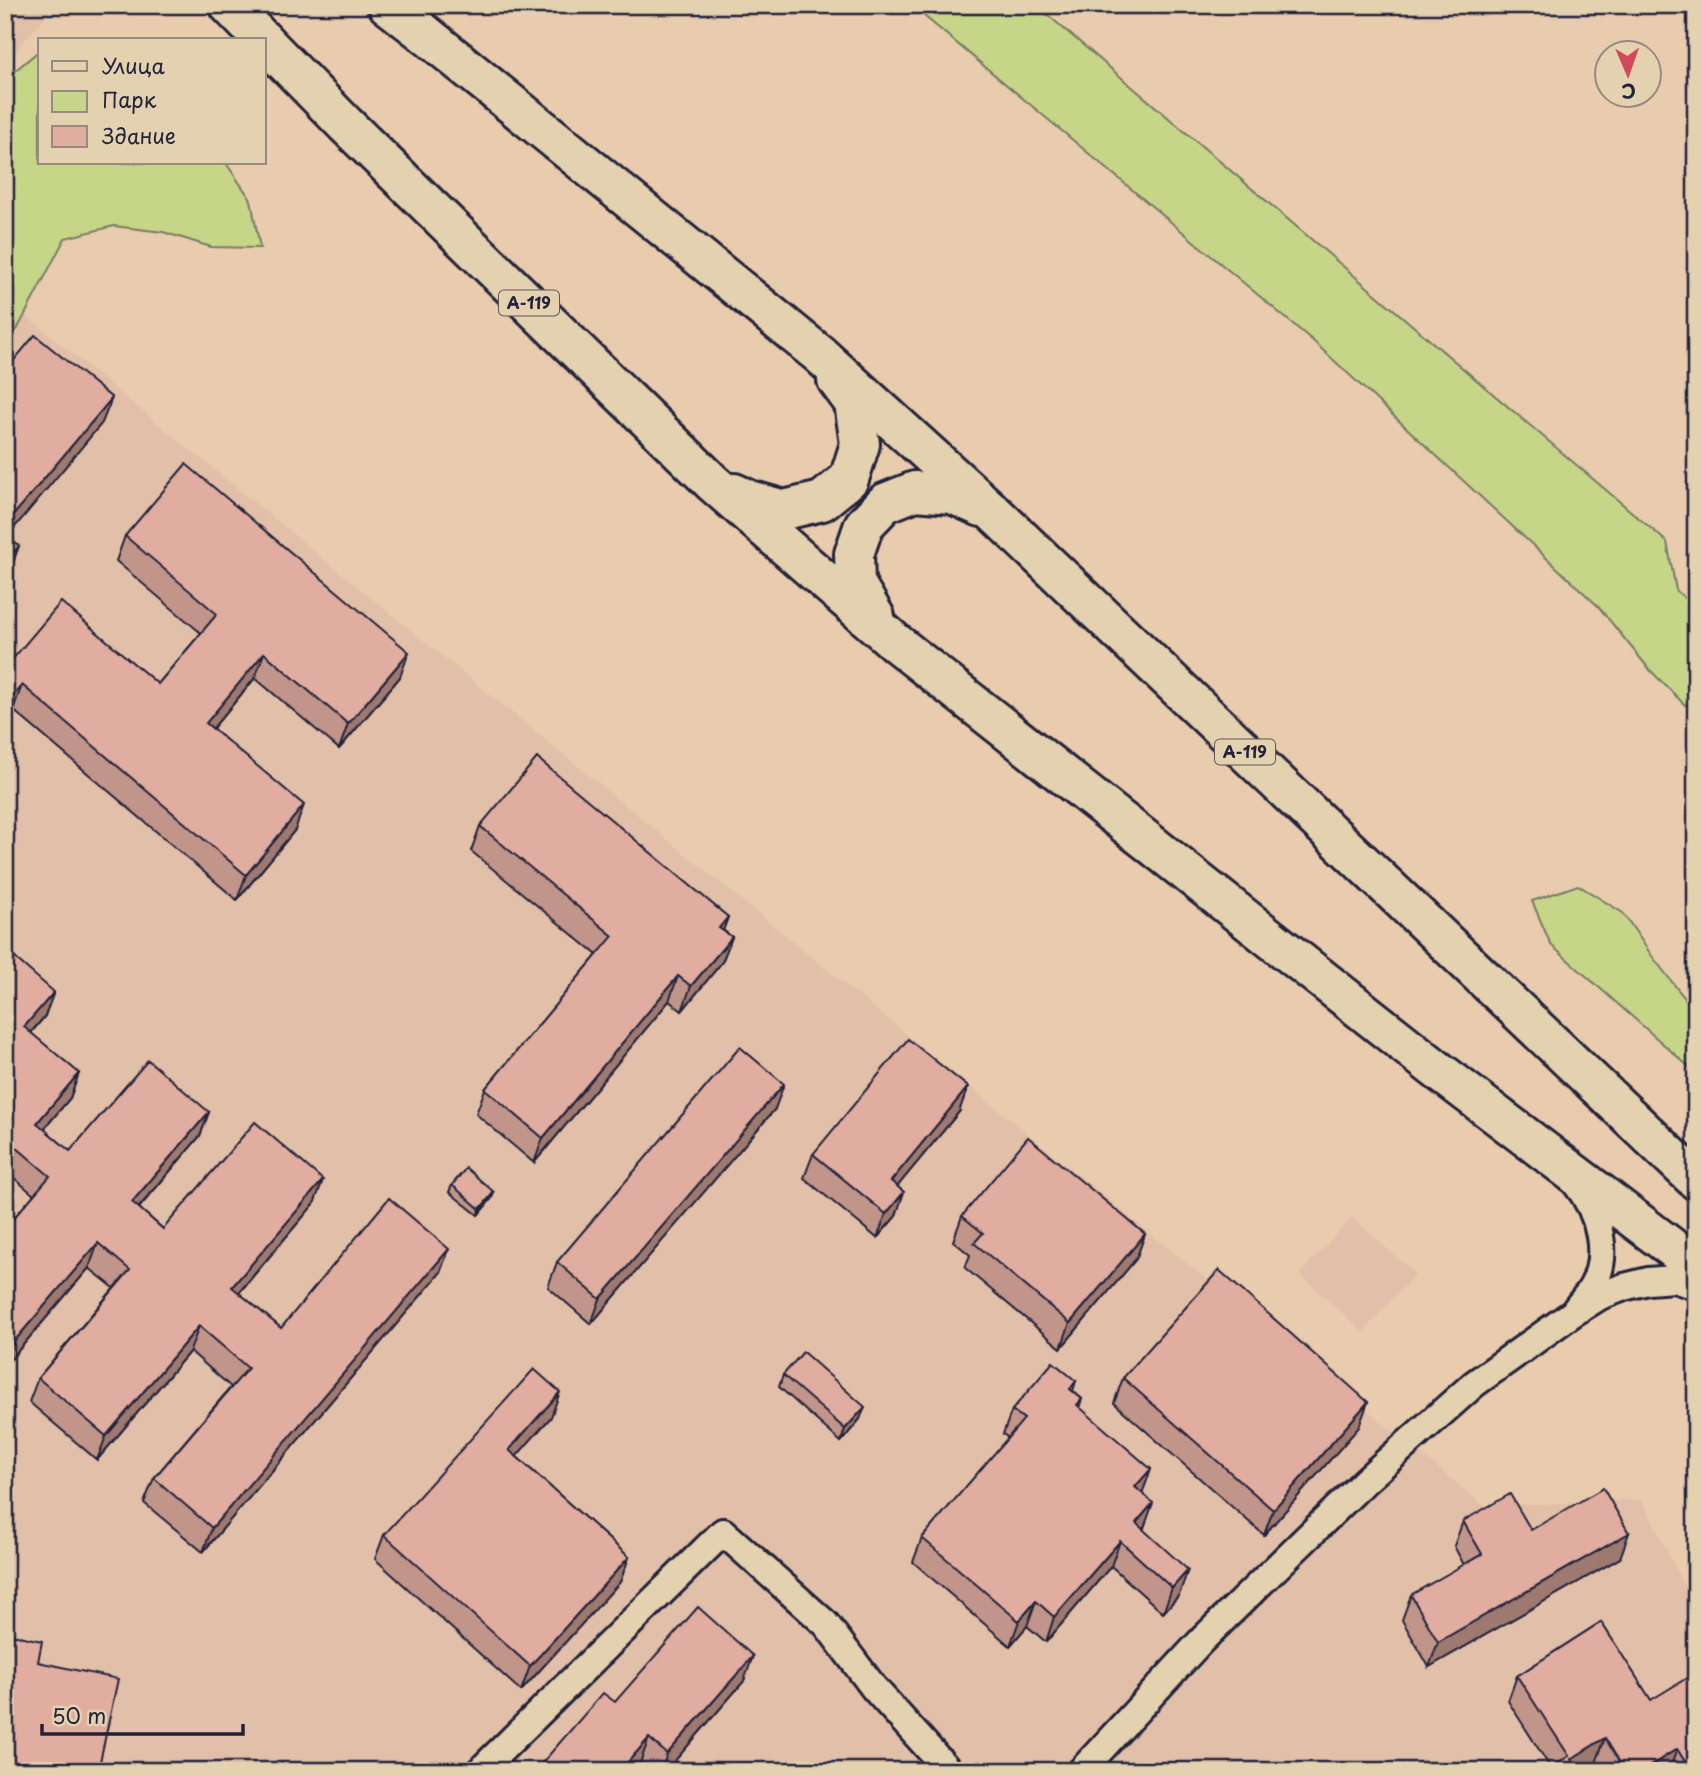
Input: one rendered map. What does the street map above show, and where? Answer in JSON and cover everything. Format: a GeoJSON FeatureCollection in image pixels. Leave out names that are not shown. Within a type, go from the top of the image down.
{"type":"FeatureCollection","features":[{"type":"Feature","properties":{"kind":"highway","name":"А-119"},"geometry":{"type":"LineString","coordinates":[[229,5],[261,38]]}},
{"type":"Feature","properties":{"kind":"highway","name":"А-119"},"geometry":{"type":"LineString","coordinates":[[388,5],[819,354],[995,514],[1696,1180]]}},
{"type":"Feature","properties":{"kind":"highway","name":"А-119"},"geometry":{"type":"LineString","coordinates":[[266,43],[345,124],[713,483],[896,643],[1436,1069],[1696,1266]]}},
{"type":"Feature","properties":{"kind":"highway"},"geometry":{"type":"LineString","coordinates":[[713,483],[749,500],[784,510],[822,501],[849,478],[860,444],[854,403],[819,354]]}},
{"type":"Feature","properties":{"kind":"highway"},"geometry":{"type":"LineString","coordinates":[[896,643],[870,611],[855,583],[854,554],[864,524],[885,503],[915,491],[952,494],[995,514]]}},
{"type":"Feature","properties":{"kind":"street"},"geometry":{"type":"LineString","coordinates":[[1564,1168],[1591,1206],[1601,1245],[1600,1266],[1591,1290],[1573,1313]]}},
{"type":"Feature","properties":{"kind":"street"},"geometry":{"type":"LineString","coordinates":[[1081,1771],[1202,1640],[1365,1481],[1474,1384],[1600,1296],[1648,1281],[1674,1279],[1696,1286]]}},
{"type":"Feature","properties":{"kind":"street"},"geometry":{"type":"LineString","coordinates":[[480,1771],[723,1532],[826,1624],[874,1688],[949,1771]]}},
{"type":"Feature","properties":{"kind":"shaded area"},"geometry":{"type":"Polygon","coordinates":[[[5,5],[56,5],[5,62],[5,5]]]}},
{"type":"Feature","properties":{"kind":"shaded area"},"geometry":{"type":"Polygon","coordinates":[[[5,299],[1484,1506],[1642,1500],[1696,1610],[1696,1771],[5,1771],[5,299]]]}},
{"type":"Feature","properties":{"kind":"shaded area"},"geometry":{"type":"Polygon","coordinates":[[[1352,1217],[1415,1274],[1363,1332],[1300,1274],[1352,1217]]]}},
{"type":"Feature","properties":{"kind":"green space"},"geometry":{"type":"Polygon","coordinates":[[[911,5],[1036,5],[1667,542],[1676,590],[1696,609],[1696,708],[1685,705],[1649,669],[1598,606],[1312,340],[911,5]]]}},
{"type":"Feature","properties":{"kind":"green space"},"geometry":{"type":"Polygon","coordinates":[[[38,52],[38,164],[227,164],[251,200],[260,248],[211,247],[163,232],[114,226],[65,238],[17,330],[5,333],[5,79],[38,52]]]}},
{"type":"Feature","properties":{"kind":"green space"},"geometry":{"type":"Polygon","coordinates":[[[1578,885],[1623,913],[1652,956],[1696,1009],[1696,1073],[1551,945],[1532,901],[1578,885]]]}},
{"type":"Feature","properties":{"kind":"building"},"geometry":{"type":"Polygon","coordinates":[[[35,335],[112,398],[5,525],[5,371],[35,335]]]}},
{"type":"Feature","properties":{"kind":"building"},"geometry":{"type":"Polygon","coordinates":[[[186,464],[409,652],[348,724],[264,653],[206,723],[304,805],[246,875],[22,685],[5,705],[5,668],[61,602],[158,684],[217,614],[125,536],[186,464]]]}},
{"type":"Feature","properties":{"kind":"building"},"geometry":{"type":"Polygon","coordinates":[[[5,534],[19,546],[5,563],[5,534]]]}},
{"type":"Feature","properties":{"kind":"building"},"geometry":{"type":"Polygon","coordinates":[[[537,758],[728,917],[719,928],[732,937],[691,986],[678,976],[543,1138],[485,1089],[613,936],[480,826],[537,758]]]}},
{"type":"Feature","properties":{"kind":"building"},"geometry":{"type":"Polygon","coordinates":[[[14,957],[54,992],[24,1027],[79,1073],[37,1123],[70,1151],[148,1060],[209,1112],[132,1202],[163,1229],[255,1122],[323,1180],[232,1287],[281,1328],[389,1198],[449,1249],[212,1528],[154,1478],[248,1368],[199,1326],[106,1436],[38,1378],[130,1270],[98,1243],[5,1352],[5,1228],[50,1176],[16,1147],[5,1160],[5,967],[14,957]]]}},
{"type":"Feature","properties":{"kind":"building"},"geometry":{"type":"Polygon","coordinates":[[[908,1039],[968,1087],[891,1181],[904,1192],[886,1214],[813,1154],[908,1039]]]}},
{"type":"Feature","properties":{"kind":"building"},"geometry":{"type":"Polygon","coordinates":[[[740,1047],[784,1084],[600,1299],[557,1262],[740,1047]]]}},
{"type":"Feature","properties":{"kind":"building"},"geometry":{"type":"Polygon","coordinates":[[[1028,1137],[1145,1234],[1070,1323],[974,1243],[983,1233],[962,1216],[1028,1137]]]}},
{"type":"Feature","properties":{"kind":"building"},"geometry":{"type":"Polygon","coordinates":[[[466,1168],[494,1192],[480,1209],[452,1185],[466,1168]]]}},
{"type":"Feature","properties":{"kind":"building"},"geometry":{"type":"Polygon","coordinates":[[[1219,1270],[1368,1402],[1273,1510],[1123,1378],[1219,1270]]]}},
{"type":"Feature","properties":{"kind":"building"},"geometry":{"type":"Polygon","coordinates":[[[803,1352],[865,1407],[845,1429],[783,1375],[803,1352]]]}},
{"type":"Feature","properties":{"kind":"building"},"geometry":{"type":"Polygon","coordinates":[[[1053,1362],[1076,1381],[1070,1389],[1082,1399],[1077,1405],[1151,1469],[1135,1487],[1153,1503],[1136,1523],[1188,1570],[1172,1588],[1120,1541],[1054,1617],[1036,1601],[1019,1621],[922,1538],[1024,1419],[1012,1410],[1053,1362]]]}},
{"type":"Feature","properties":{"kind":"building"},"geometry":{"type":"Polygon","coordinates":[[[534,1369],[560,1392],[509,1450],[629,1557],[530,1666],[384,1535],[534,1369]]]}},
{"type":"Feature","properties":{"kind":"building"},"geometry":{"type":"Polygon","coordinates":[[[1603,1488],[1629,1533],[1438,1642],[1411,1595],[1482,1554],[1463,1521],[1510,1494],[1531,1530],[1603,1488]]]}},
{"type":"Feature","properties":{"kind":"building"},"geometry":{"type":"Polygon","coordinates":[[[698,1607],[753,1656],[667,1754],[649,1738],[620,1771],[535,1771],[603,1693],[615,1702],[698,1607]]]}},
{"type":"Feature","properties":{"kind":"building"},"geometry":{"type":"Polygon","coordinates":[[[1601,1622],[1651,1700],[1695,1673],[1696,1771],[1691,1771],[1677,1749],[1642,1771],[1625,1771],[1605,1738],[1571,1759],[1578,1771],[1545,1771],[1569,1756],[1517,1676],[1601,1622]]]}},
{"type":"Feature","properties":{"kind":"building"},"geometry":{"type":"Polygon","coordinates":[[[5,1633],[42,1641],[38,1662],[118,1679],[98,1771],[5,1771],[5,1633]]]}}]}
